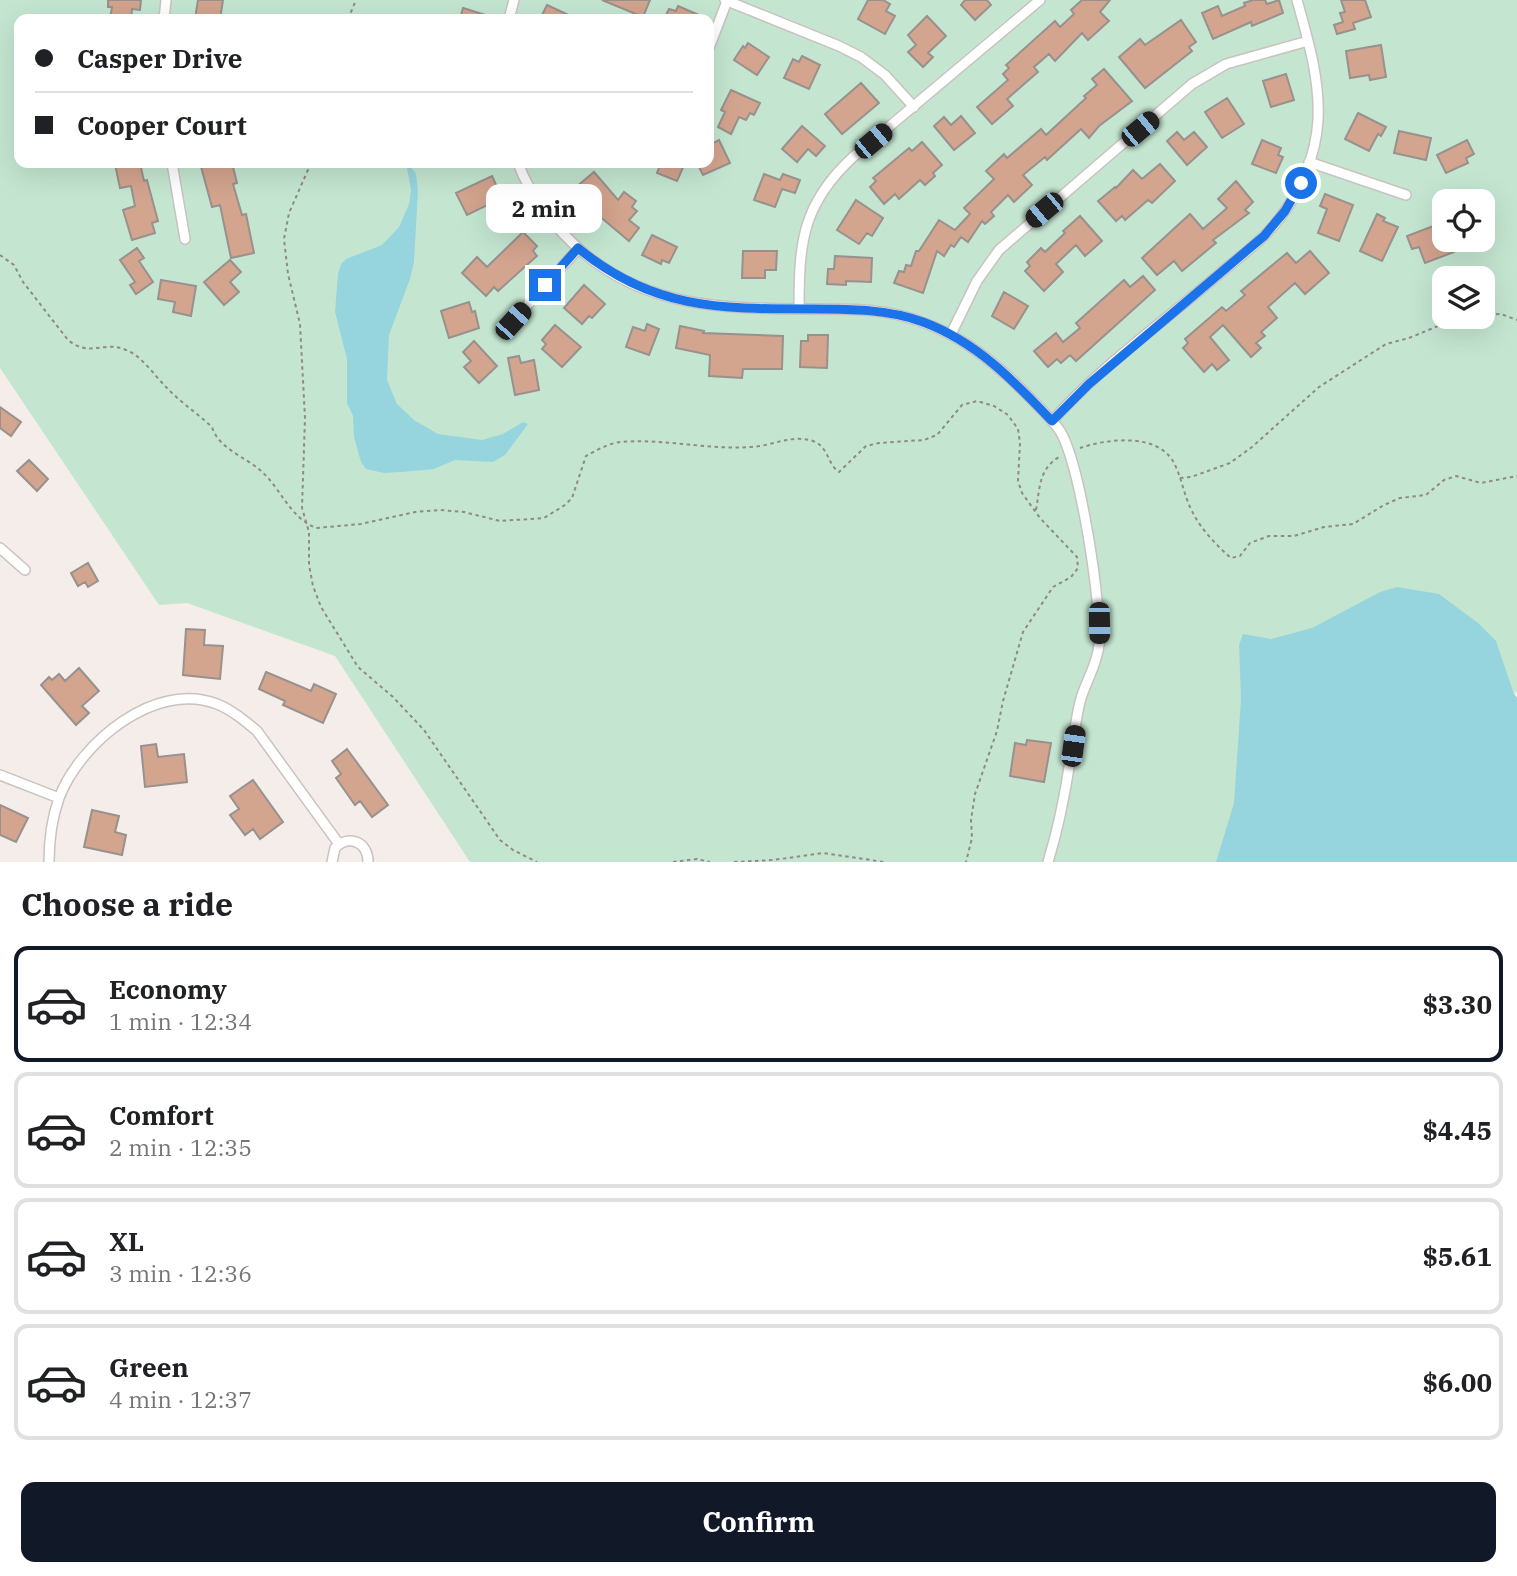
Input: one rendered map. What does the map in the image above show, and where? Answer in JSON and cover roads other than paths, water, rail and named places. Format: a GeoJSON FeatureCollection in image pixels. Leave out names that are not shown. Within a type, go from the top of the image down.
{"type":"FeatureCollection","features":[{"type":"Feature","properties":{"kind":"street"},"geometry":{"type":"LineString","coordinates":[[714,34],[726,0],[861,57],[885,75],[914,107]]}},
{"type":"Feature","properties":{"kind":"street"},"geometry":{"type":"LineString","coordinates":[[1052,421],[1089,384],[1264,236],[1291,202],[1309,162],[1318,109],[1316,77],[1297,0]]}},
{"type":"Feature","properties":{"kind":"street"},"geometry":{"type":"LineString","coordinates":[[799,309],[801,246],[810,215],[820,195],[853,157],[1038,1]]}},
{"type":"Feature","properties":{"kind":"street"},"geometry":{"type":"LineString","coordinates":[[951,334],[977,281],[999,250],[1185,90],[1226,64],[1308,41]]}},
{"type":"Feature","properties":{"kind":"street"},"geometry":{"type":"LineString","coordinates":[[1309,162],[1406,195]]}},
{"type":"Feature","properties":{"kind":"street"},"geometry":{"type":"LineString","coordinates":[[173,168],[185,239]]}},
{"type":"Feature","properties":{"kind":"street"},"geometry":{"type":"LineString","coordinates":[[519,168],[547,215],[578,248],[621,279],[666,297],[720,307],[883,312],[920,321],[970,345],[1000,369],[1052,421],[1063,436],[1069,452],[1095,587],[1099,642],[1096,664],[1079,704],[1062,807],[1048,862]]}},
{"type":"Feature","properties":{"kind":"street"},"geometry":{"type":"LineString","coordinates":[[513,321],[578,248]]}},
{"type":"Feature","properties":{"kind":"street"},"geometry":{"type":"LineString","coordinates":[[0,548],[25,569]]}},
{"type":"Feature","properties":{"kind":"street"},"geometry":{"type":"LineString","coordinates":[[49,862],[50,836],[59,798],[87,753],[122,722],[149,707],[167,702],[201,700],[228,709],[257,731],[339,844]]}},
{"type":"Feature","properties":{"kind":"street"},"geometry":{"type":"LineString","coordinates":[[0,775],[59,798]]}},
{"type":"Feature","properties":{"kind":"street"},"geometry":{"type":"LineString","coordinates":[[332,862],[332,854],[339,844],[349,840],[361,844],[366,850],[368,862]]}},
{"type":"Feature","properties":{"kind":"water"},"geometry":{"type":"Polygon","coordinates":[[[407,168],[412,168],[416,174],[418,191],[414,262],[389,335],[387,380],[397,404],[414,420],[438,434],[482,440],[503,434],[523,422],[528,424],[505,455],[493,462],[455,460],[434,469],[384,473],[366,469],[361,462],[354,437],[353,416],[347,403],[347,359],[335,312],[338,274],[346,259],[382,245],[399,227],[409,204],[411,190],[407,168]]]}},
{"type":"Feature","properties":{"kind":"water"},"geometry":{"type":"Polygon","coordinates":[[[1397,587],[1439,594],[1478,623],[1496,641],[1517,698],[1517,862],[1216,862],[1234,803],[1241,699],[1239,645],[1243,634],[1271,639],[1312,628],[1380,592],[1397,587]]]}}]}
